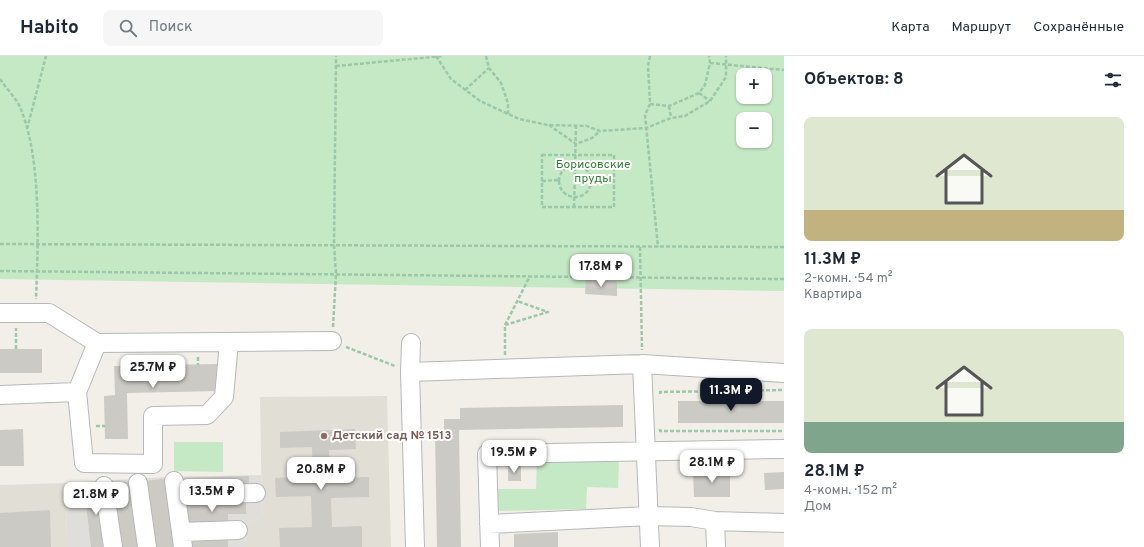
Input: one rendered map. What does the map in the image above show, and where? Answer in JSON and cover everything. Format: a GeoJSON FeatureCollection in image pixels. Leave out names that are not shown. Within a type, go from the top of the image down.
{"type":"FeatureCollection","features":[{"type":"Feature","properties":{"kind":"lane"},"geometry":{"type":"LineString","coordinates":[[8,313],[49,313],[97,344],[332,341]]}},
{"type":"Feature","properties":{"kind":"lane"},"geometry":{"type":"LineString","coordinates":[[97,344],[77,392],[84,463],[153,464],[153,416],[207,415],[224,397],[229,342]]}},
{"type":"Feature","properties":{"kind":"lane"},"geometry":{"type":"LineString","coordinates":[[411,343],[410,372],[415,547]]}},
{"type":"Feature","properties":{"kind":"lane"},"geometry":{"type":"LineString","coordinates":[[642,364],[650,547]]}},
{"type":"Feature","properties":{"kind":"lane"},"geometry":{"type":"LineString","coordinates":[[410,372],[642,364],[784,373]]}},
{"type":"Feature","properties":{"kind":"lane"},"geometry":{"type":"LineString","coordinates":[[0,395],[77,392]]}},
{"type":"Feature","properties":{"kind":"lane"},"geometry":{"type":"LineString","coordinates":[[490,547],[487,454],[784,449]]}},
{"type":"Feature","properties":{"kind":"lane"},"geometry":{"type":"LineString","coordinates":[[138,483],[147,547]]}},
{"type":"Feature","properties":{"kind":"lane"},"geometry":{"type":"LineString","coordinates":[[104,486],[113,547]]}},
{"type":"Feature","properties":{"kind":"lane"},"geometry":{"type":"LineString","coordinates":[[238,530],[182,540],[175,488],[256,493]]}},
{"type":"Feature","properties":{"kind":"lane"},"geometry":{"type":"LineString","coordinates":[[489,524],[649,516],[691,516],[715,521],[784,524]]}},
{"type":"Feature","properties":{"kind":"lane"},"geometry":{"type":"LineString","coordinates":[[715,521],[716,547]]}},
{"type":"Feature","properties":{"kind":"path"},"geometry":{"type":"LineString","coordinates":[[27,130],[46,56]]}},
{"type":"Feature","properties":{"kind":"path"},"geometry":{"type":"LineString","coordinates":[[336,56],[334,245],[336,274],[332,341],[410,372]]}},
{"type":"Feature","properties":{"kind":"path"},"geometry":{"type":"LineString","coordinates":[[436,56],[452,80],[480,101],[508,114],[519,119],[548,125],[587,126],[600,131],[646,128],[671,118],[685,116],[710,101],[726,77],[726,56]]}},
{"type":"Feature","properties":{"kind":"path"},"geometry":{"type":"LineString","coordinates":[[336,66],[443,56]]}},
{"type":"Feature","properties":{"kind":"path"},"geometry":{"type":"LineString","coordinates":[[486,56],[489,68],[501,83],[508,103],[508,114]]}},
{"type":"Feature","properties":{"kind":"path"},"geometry":{"type":"LineString","coordinates":[[650,56],[648,66],[650,104],[645,115],[658,247]]}},
{"type":"Feature","properties":{"kind":"path"},"geometry":{"type":"LineString","coordinates":[[650,104],[669,106],[699,93],[705,85],[710,63],[709,56]]}},
{"type":"Feature","properties":{"kind":"path"},"geometry":{"type":"LineString","coordinates":[[710,63],[784,70]]}},
{"type":"Feature","properties":{"kind":"path"},"geometry":{"type":"LineString","coordinates":[[465,90],[489,68]]}},
{"type":"Feature","properties":{"kind":"path"},"geometry":{"type":"LineString","coordinates":[[0,79],[19,106],[31,143],[36,197],[38,244],[35,313]]}},
{"type":"Feature","properties":{"kind":"path"},"geometry":{"type":"LineString","coordinates":[[699,93],[710,101]]}},
{"type":"Feature","properties":{"kind":"path"},"geometry":{"type":"LineString","coordinates":[[669,106],[671,118]]}},
{"type":"Feature","properties":{"kind":"path"},"geometry":{"type":"LineString","coordinates":[[548,125],[576,144]]}},
{"type":"Feature","properties":{"kind":"path"},"geometry":{"type":"LineString","coordinates":[[574,207],[576,125]]}},
{"type":"Feature","properties":{"kind":"path"},"geometry":{"type":"LineString","coordinates":[[576,144],[592,138],[600,131]]}},
{"type":"Feature","properties":{"kind":"path"},"geometry":{"type":"LineString","coordinates":[[542,155],[614,155],[614,207],[542,207],[542,181],[542,155]]}},
{"type":"Feature","properties":{"kind":"path"},"geometry":{"type":"LineString","coordinates":[[570,165],[575,165],[585,168],[591,182],[588,191],[579,197],[565,194],[559,186],[558,180],[562,171],[570,165]]}},
{"type":"Feature","properties":{"kind":"path"},"geometry":{"type":"LineString","coordinates":[[542,181],[558,180]]}},
{"type":"Feature","properties":{"kind":"path"},"geometry":{"type":"LineString","coordinates":[[591,182],[614,181]]}},
{"type":"Feature","properties":{"kind":"path"},"geometry":{"type":"LineString","coordinates":[[0,244],[784,247]]}},
{"type":"Feature","properties":{"kind":"path"},"geometry":{"type":"LineString","coordinates":[[640,246],[642,364]]}},
{"type":"Feature","properties":{"kind":"path"},"geometry":{"type":"LineString","coordinates":[[0,271],[784,278]]}},
{"type":"Feature","properties":{"kind":"path"},"geometry":{"type":"LineString","coordinates":[[505,369],[504,325],[530,276]]}},
{"type":"Feature","properties":{"kind":"path"},"geometry":{"type":"LineString","coordinates":[[504,325],[548,312],[517,301]]}},
{"type":"Feature","properties":{"kind":"path"},"geometry":{"type":"LineString","coordinates":[[8,313],[16,349]]}},
{"type":"Feature","properties":{"kind":"path"},"geometry":{"type":"LineString","coordinates":[[660,400],[660,392],[784,390]]}},
{"type":"Feature","properties":{"kind":"path"},"geometry":{"type":"LineString","coordinates":[[660,423],[660,431],[784,430]]}},
{"type":"Feature","properties":{"kind":"shaded area","name":"Детский сад № 1513"},"geometry":{"type":"Polygon","coordinates":[[[387,396],[391,547],[245,547],[246,524],[262,517],[260,397],[387,396]]]}},
{"type":"Feature","properties":{"kind":"shaded area"},"geometry":{"type":"Polygon","coordinates":[[[261,475],[262,517],[246,524],[245,547],[67,547],[66,483],[166,477],[261,475]]]}},
{"type":"Feature","properties":{"kind":"shaded area"},"geometry":{"type":"Polygon","coordinates":[[[66,483],[67,547],[0,547],[0,485],[66,483]]]}},
{"type":"Feature","properties":{"kind":"green space","name":"Борисовские пруды"},"geometry":{"type":"Polygon","coordinates":[[[0,56],[784,56],[784,291],[0,279],[0,56]]]}},
{"type":"Feature","properties":{"kind":"green space"},"geometry":{"type":"Polygon","coordinates":[[[174,442],[223,442],[223,472],[174,471],[174,442]]]}},
{"type":"Feature","properties":{"kind":"green space"},"geometry":{"type":"Polygon","coordinates":[[[619,460],[618,488],[587,487],[586,509],[497,511],[498,489],[536,489],[537,461],[619,460]]]}},
{"type":"Feature","properties":{"kind":"building"},"geometry":{"type":"Polygon","coordinates":[[[586,279],[617,281],[617,296],[585,294],[586,279]]]}},
{"type":"Feature","properties":{"kind":"building"},"geometry":{"type":"Polygon","coordinates":[[[0,349],[42,349],[42,373],[0,373],[0,349]]]}},
{"type":"Feature","properties":{"kind":"building"},"geometry":{"type":"Polygon","coordinates":[[[217,364],[218,391],[127,393],[128,439],[105,439],[104,396],[115,395],[114,366],[217,364]]]}},
{"type":"Feature","properties":{"kind":"building"},"geometry":{"type":"Polygon","coordinates":[[[678,401],[784,401],[784,423],[678,423],[678,401]]]}},
{"type":"Feature","properties":{"kind":"building"},"geometry":{"type":"Polygon","coordinates":[[[623,405],[623,427],[459,430],[461,547],[437,547],[435,431],[444,430],[444,419],[460,419],[460,408],[623,405]]]}},
{"type":"Feature","properties":{"kind":"building"},"geometry":{"type":"Polygon","coordinates":[[[23,429],[24,466],[0,466],[0,430],[23,429]]]}},
{"type":"Feature","properties":{"kind":"building"},"geometry":{"type":"Polygon","coordinates":[[[355,429],[356,449],[329,450],[330,478],[369,477],[369,497],[331,498],[332,527],[362,526],[362,547],[280,547],[279,528],[312,527],[311,496],[276,497],[275,478],[313,476],[312,447],[280,448],[280,432],[355,429]]]}},
{"type":"Feature","properties":{"kind":"building"},"geometry":{"type":"Polygon","coordinates":[[[508,466],[521,466],[521,481],[508,481],[508,466]]]}},
{"type":"Feature","properties":{"kind":"building"},"geometry":{"type":"Polygon","coordinates":[[[693,471],[730,471],[730,497],[694,497],[693,471]]]}},
{"type":"Feature","properties":{"kind":"building"},"geometry":{"type":"Polygon","coordinates":[[[784,472],[784,489],[765,490],[764,473],[784,472]]]}},
{"type":"Feature","properties":{"kind":"building"},"geometry":{"type":"Polygon","coordinates":[[[249,476],[249,488],[181,490],[180,478],[249,476]]]}},
{"type":"Feature","properties":{"kind":"building"},"geometry":{"type":"Polygon","coordinates":[[[169,478],[178,547],[153,547],[145,481],[169,478]]]}},
{"type":"Feature","properties":{"kind":"building"},"geometry":{"type":"Polygon","coordinates":[[[132,481],[140,547],[119,547],[110,483],[132,481]]]}},
{"type":"Feature","properties":{"kind":"building"},"geometry":{"type":"Polygon","coordinates":[[[100,485],[107,547],[91,547],[84,487],[100,485]]]}},
{"type":"Feature","properties":{"kind":"building"},"geometry":{"type":"Polygon","coordinates":[[[246,500],[246,514],[228,514],[228,526],[186,528],[185,501],[246,500]]]}},
{"type":"Feature","properties":{"kind":"building"},"geometry":{"type":"Polygon","coordinates":[[[50,510],[51,547],[0,547],[0,513],[50,510]]]}},
{"type":"Feature","properties":{"kind":"building"},"geometry":{"type":"Polygon","coordinates":[[[558,532],[558,547],[514,547],[514,534],[558,532]]]}},
{"type":"Feature","properties":{"kind":"building"},"geometry":{"type":"Polygon","coordinates":[[[228,534],[228,547],[190,547],[189,536],[228,534]]]}},
{"type":"Feature","properties":{"kind":"place","name":"Детский сад № 1513"},"geometry":{"type":"Point","coordinates":[324,436]}}]}
